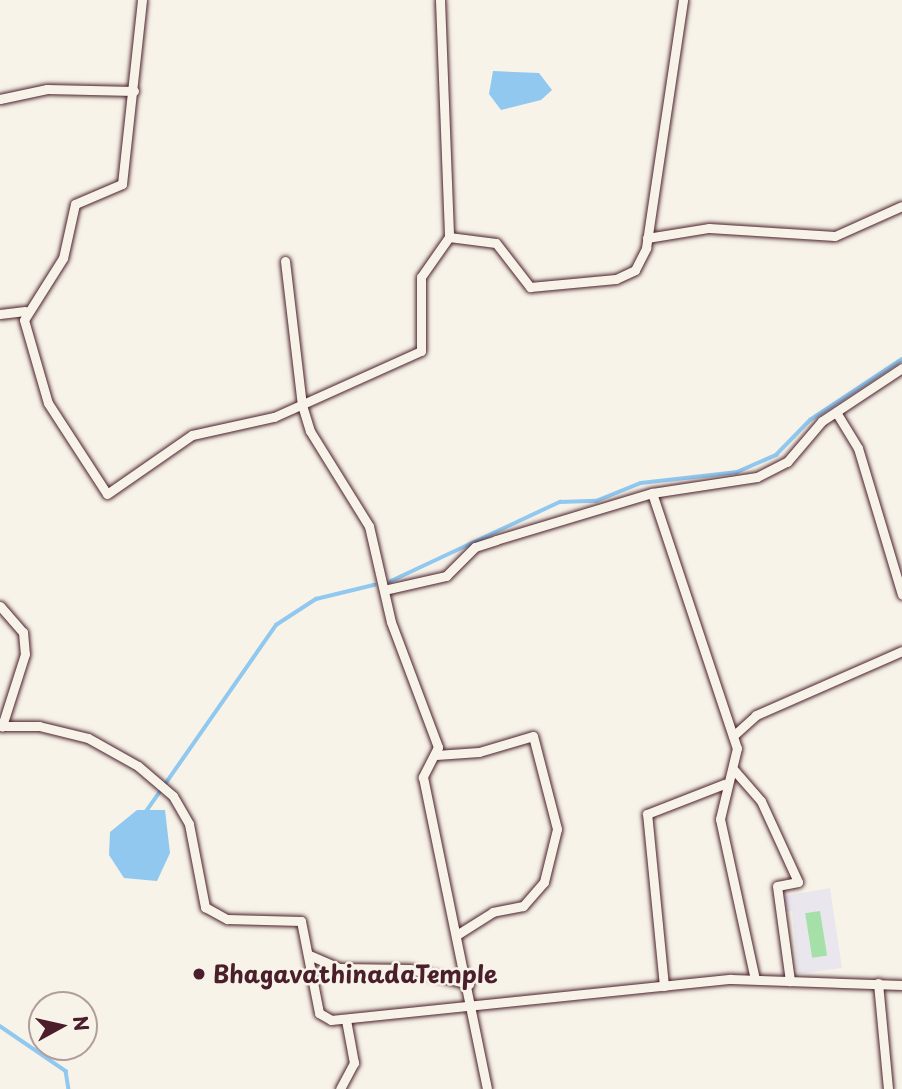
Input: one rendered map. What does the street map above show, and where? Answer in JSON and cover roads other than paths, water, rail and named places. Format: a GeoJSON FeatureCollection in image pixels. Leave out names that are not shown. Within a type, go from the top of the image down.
{"type":"FeatureCollection","features":[{"type":"Feature","properties":{"kind":"street"},"geometry":{"type":"LineString","coordinates":[[0,314],[25,311],[63,258],[75,204],[122,184],[142,0]]}},
{"type":"Feature","properties":{"kind":"street"},"geometry":{"type":"LineString","coordinates":[[25,311],[48,403],[107,494],[192,435],[252,424],[302,405],[424,349],[421,277],[449,237],[440,0]]}},
{"type":"Feature","properties":{"kind":"street"},"geometry":{"type":"LineString","coordinates":[[449,237],[496,243],[516,276],[542,288],[628,276],[640,263],[647,238],[684,0]]}},
{"type":"Feature","properties":{"kind":"street"},"geometry":{"type":"LineString","coordinates":[[0,99],[47,89],[134,91]]}},
{"type":"Feature","properties":{"kind":"street"},"geometry":{"type":"LineString","coordinates":[[647,238],[709,228],[835,236],[902,206]]}},
{"type":"Feature","properties":{"kind":"street"},"geometry":{"type":"LineString","coordinates":[[285,261],[302,405],[310,431],[369,526],[384,590],[436,755],[423,777],[475,1009],[487,1089]]}},
{"type":"Feature","properties":{"kind":"street"},"geometry":{"type":"LineString","coordinates":[[384,590],[446,576],[475,548],[496,540],[652,493],[757,478],[787,461],[836,412],[902,368]]}},
{"type":"Feature","properties":{"kind":"street"},"geometry":{"type":"LineString","coordinates":[[836,412],[858,448],[902,595]]}},
{"type":"Feature","properties":{"kind":"street"},"geometry":{"type":"LineString","coordinates":[[652,493],[733,736],[734,770],[724,784],[720,819],[755,979]]}},
{"type":"Feature","properties":{"kind":"street"},"geometry":{"type":"LineString","coordinates":[[0,606],[23,632],[25,654],[1,726],[39,726],[88,738],[138,766],[183,809],[205,907],[227,919],[296,918],[308,932],[319,1013],[346,1020],[475,1009],[664,986],[755,979],[902,985]]}},
{"type":"Feature","properties":{"kind":"street"},"geometry":{"type":"LineString","coordinates":[[733,736],[756,715],[902,651]]}},
{"type":"Feature","properties":{"kind":"street"},"geometry":{"type":"LineString","coordinates":[[436,755],[479,752],[533,736],[556,829],[544,882],[523,906],[493,912],[458,934]]}},
{"type":"Feature","properties":{"kind":"street"},"geometry":{"type":"LineString","coordinates":[[734,770],[761,801],[798,882],[777,886],[790,981]]}},
{"type":"Feature","properties":{"kind":"street"},"geometry":{"type":"LineString","coordinates":[[664,986],[648,814],[724,784]]}},
{"type":"Feature","properties":{"kind":"street"},"geometry":{"type":"LineString","coordinates":[[313,956],[340,968],[410,969],[469,984]]}},
{"type":"Feature","properties":{"kind":"street"},"geometry":{"type":"LineString","coordinates":[[878,984],[888,1089]]}},
{"type":"Feature","properties":{"kind":"street"},"geometry":{"type":"LineString","coordinates":[[340,1089],[354,1063],[346,1020]]}},
{"type":"Feature","properties":{"kind":"water"},"geometry":{"type":"Polygon","coordinates":[[[493,71],[539,73],[552,90],[541,100],[501,110],[489,94],[493,71]]]}},
{"type":"Feature","properties":{"kind":"water"},"geometry":{"type":"Polygon","coordinates":[[[137,810],[165,810],[170,853],[157,881],[124,878],[109,855],[110,832],[137,810]]]}},
{"type":"Feature","properties":{"kind":"waterway"},"geometry":{"type":"LineString","coordinates":[[391,581],[560,502],[596,501],[641,483],[737,472],[776,455],[810,420],[902,359]]}},
{"type":"Feature","properties":{"kind":"waterway"},"geometry":{"type":"LineString","coordinates":[[145,813],[276,625],[316,599],[374,585]]}},
{"type":"Feature","properties":{"kind":"waterway"},"geometry":{"type":"LineString","coordinates":[[0,1026],[66,1071],[69,1089]]}},
{"type":"Feature","properties":{"kind":"place","name":"BhagavathinadaTemple"},"geometry":{"type":"Point","coordinates":[199,974]}}]}
